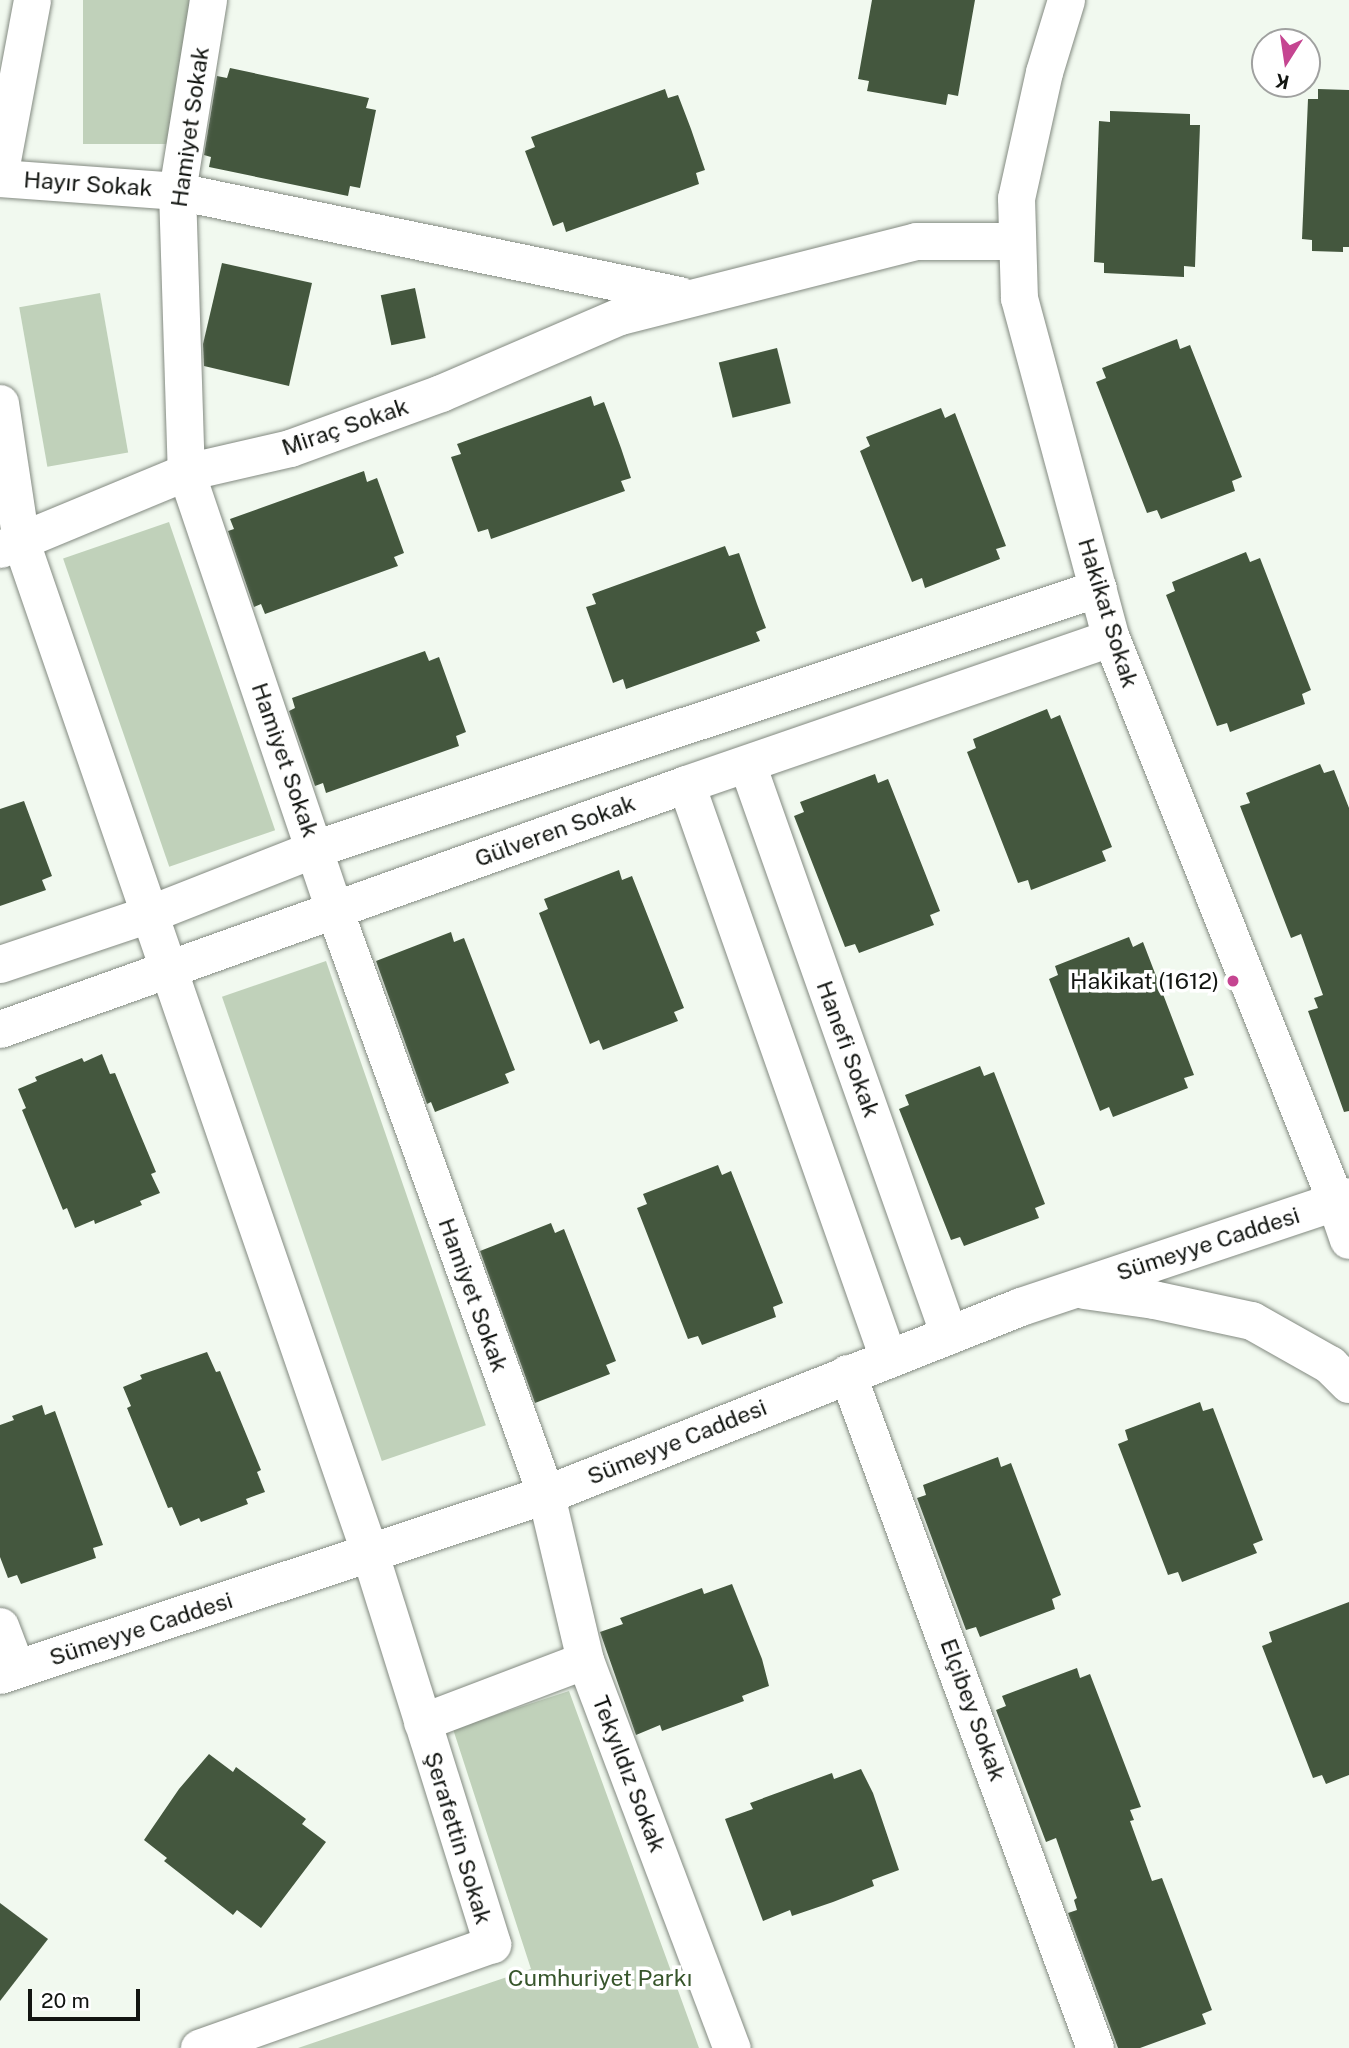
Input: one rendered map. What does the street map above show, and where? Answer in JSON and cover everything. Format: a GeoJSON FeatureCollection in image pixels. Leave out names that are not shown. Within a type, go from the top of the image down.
{"type":"FeatureCollection","features":[{"type":"Feature","properties":{"kind":"street"},"geometry":{"type":"LineString","coordinates":[[0,171],[32,0]]}},
{"type":"Feature","properties":{"kind":"street","name":"Hamiyet Sokak"},"geometry":{"type":"LineString","coordinates":[[208,0],[177,191],[186,472],[335,912],[545,1494]]}},
{"type":"Feature","properties":{"kind":"street","name":"Hakikat Sokak"},"geometry":{"type":"LineString","coordinates":[[1066,0],[1045,72],[1016,198],[1020,298],[1111,638],[1342,1200]]}},
{"type":"Feature","properties":{"kind":"street","name":"Hayır Sokak"},"geometry":{"type":"LineString","coordinates":[[0,178],[177,191]]}},
{"type":"Feature","properties":{"kind":"street","name":"Miraç Sokak"},"geometry":{"type":"LineString","coordinates":[[177,191],[687,297]]}},
{"type":"Feature","properties":{"kind":"street","name":"Miraç Sokak"},"geometry":{"type":"LineString","coordinates":[[9,529],[186,472],[290,448],[441,393],[620,316],[916,241],[1017,241]]}},
{"type":"Feature","properties":{"kind":"street","name":"Şerafettin Sokak"},"geometry":{"type":"LineString","coordinates":[[0,403],[9,529],[149,914],[370,1554],[492,1944],[198,2048]]}},
{"type":"Feature","properties":{"kind":"street"},"geometry":{"type":"LineString","coordinates":[[0,964],[149,914],[314,849],[1098,588]]}},
{"type":"Feature","properties":{"kind":"street","name":"Gülveren Sokak"},"geometry":{"type":"LineString","coordinates":[[0,1029],[335,912],[686,784],[1111,638]]}},
{"type":"Feature","properties":{"kind":"street","name":"Hanefi Sokak"},"geometry":{"type":"LineString","coordinates":[[747,764],[949,1335]]}},
{"type":"Feature","properties":{"kind":"street"},"geometry":{"type":"LineString","coordinates":[[686,784],[888,1358]]}},
{"type":"Feature","properties":{"kind":"street"},"geometry":{"type":"LineString","coordinates":[[1342,1200],[1349,1240]]}},
{"type":"Feature","properties":{"kind":"street","name":"Sümeyye Caddesi"},"geometry":{"type":"LineString","coordinates":[[8,1672],[545,1494],[949,1335],[1075,1289],[1342,1200]]}},
{"type":"Feature","properties":{"kind":"street"},"geometry":{"type":"LineString","coordinates":[[1075,1289],[1154,1300],[1252,1321],[1330,1365],[1349,1384]]}},
{"type":"Feature","properties":{"kind":"street","name":"Elçibey Sokak"},"geometry":{"type":"LineString","coordinates":[[847,1373],[886,1470],[1095,2048]]}},
{"type":"Feature","properties":{"kind":"street","name":"Tekyıldız Sokak"},"geometry":{"type":"LineString","coordinates":[[545,1494],[585,1660],[732,2048]]}},
{"type":"Feature","properties":{"kind":"street"},"geometry":{"type":"LineString","coordinates":[[0,1626],[8,1672]]}},
{"type":"Feature","properties":{"kind":"street"},"geometry":{"type":"LineString","coordinates":[[422,1722],[585,1660]]}},
{"type":"Feature","properties":{"kind":"green space"},"geometry":{"type":"Polygon","coordinates":[[[83,0],[189,0],[189,144],[83,144],[83,0]]]}},
{"type":"Feature","properties":{"kind":"green space"},"geometry":{"type":"Polygon","coordinates":[[[100,293],[128,453],[47,467],[19,307],[100,293]]]}},
{"type":"Feature","properties":{"kind":"green space"},"geometry":{"type":"Polygon","coordinates":[[[169,522],[275,830],[169,867],[63,558],[169,522]]]}},
{"type":"Feature","properties":{"kind":"green space"},"geometry":{"type":"Polygon","coordinates":[[[326,961],[486,1425],[382,1461],[222,997],[326,961]]]}},
{"type":"Feature","properties":{"kind":"green space","name":"Cumhuriyet Parkı"},"geometry":{"type":"Polygon","coordinates":[[[569,1691],[699,2048],[298,2048],[531,1969],[453,1729],[569,1691]]]}},
{"type":"Feature","properties":{"kind":"building"},"geometry":{"type":"Polygon","coordinates":[[[872,0],[975,0],[958,96],[948,94],[946,105],[867,91],[869,81],[858,79],[872,0]]]}},
{"type":"Feature","properties":{"kind":"building"},"geometry":{"type":"Polygon","coordinates":[[[230,68],[369,98],[366,108],[376,110],[360,188],[350,186],[348,196],[209,167],[211,157],[204,155],[217,76],[227,78],[230,68]]]}},
{"type":"Feature","properties":{"kind":"building"},"geometry":{"type":"Polygon","coordinates":[[[665,89],[668,98],[678,95],[691,129],[705,170],[696,173],[699,184],[566,232],[563,222],[553,226],[525,151],[535,147],[531,137],[665,89]]]}},
{"type":"Feature","properties":{"kind":"building"},"geometry":{"type":"Polygon","coordinates":[[[1321,89],[1349,90],[1349,247],[1343,247],[1343,252],[1312,251],[1312,240],[1302,239],[1308,99],[1321,98],[1321,89]]]}},
{"type":"Feature","properties":{"kind":"building"},"geometry":{"type":"Polygon","coordinates":[[[1110,111],[1190,114],[1190,125],[1200,125],[1195,267],[1184,266],[1184,277],[1104,273],[1104,263],[1094,262],[1099,121],[1110,122],[1110,111]]]}},
{"type":"Feature","properties":{"kind":"building"},"geometry":{"type":"Polygon","coordinates":[[[222,263],[312,283],[289,386],[204,366],[203,344],[222,263]]]}},
{"type":"Feature","properties":{"kind":"building"},"geometry":{"type":"Polygon","coordinates":[[[415,288],[426,338],[391,345],[381,295],[415,288]]]}},
{"type":"Feature","properties":{"kind":"building"},"geometry":{"type":"Polygon","coordinates":[[[1177,339],[1180,349],[1190,345],[1242,477],[1232,481],[1235,491],[1161,519],[1157,510],[1147,513],[1096,382],[1106,378],[1102,368],[1177,339]]]}},
{"type":"Feature","properties":{"kind":"building"},"geometry":{"type":"Polygon","coordinates":[[[777,348],[791,403],[733,418],[719,363],[777,348]]]}},
{"type":"Feature","properties":{"kind":"building"},"geometry":{"type":"Polygon","coordinates":[[[591,396],[594,406],[604,402],[621,448],[631,478],[621,481],[625,491],[491,539],[488,529],[478,532],[451,457],[461,454],[457,444],[591,396]]]}},
{"type":"Feature","properties":{"kind":"building"},"geometry":{"type":"Polygon","coordinates":[[[941,408],[945,418],[955,413],[1006,546],[996,549],[1000,559],[925,588],[922,578],[912,582],[860,451],[870,446],[866,437],[941,408]]]}},
{"type":"Feature","properties":{"kind":"building"},"geometry":{"type":"Polygon","coordinates":[[[364,471],[367,482],[377,478],[404,553],[394,557],[398,566],[265,614],[261,604],[254,607],[228,531],[234,529],[230,519],[364,471]]]}},
{"type":"Feature","properties":{"kind":"building"},"geometry":{"type":"Polygon","coordinates":[[[725,546],[729,556],[739,553],[766,628],[756,632],[760,641],[626,689],[623,679],[613,683],[586,607],[596,604],[592,594],[725,546]]]}},
{"type":"Feature","properties":{"kind":"building"},"geometry":{"type":"Polygon","coordinates":[[[1246,552],[1250,562],[1260,558],[1311,690],[1302,694],[1305,704],[1230,732],[1227,723],[1217,726],[1166,595],[1175,591],[1172,582],[1246,552]]]}},
{"type":"Feature","properties":{"kind":"building"},"geometry":{"type":"Polygon","coordinates":[[[425,651],[429,661],[439,657],[466,732],[456,736],[459,746],[326,793],[323,783],[315,786],[289,711],[295,708],[292,698],[425,651]]]}},
{"type":"Feature","properties":{"kind":"building"},"geometry":{"type":"Polygon","coordinates":[[[1047,709],[1051,719],[1060,715],[1112,847],[1102,851],[1106,861],[1031,890],[1028,880],[1018,883],[967,752],[976,748],[973,739],[1047,709]]]}},
{"type":"Feature","properties":{"kind":"building"},"geometry":{"type":"Polygon","coordinates":[[[1320,764],[1324,773],[1334,770],[1349,808],[1349,1111],[1344,1112],[1308,1011],[1318,1008],[1314,998],[1323,995],[1301,934],[1291,938],[1240,806],[1250,803],[1246,793],[1320,764]]]}},
{"type":"Feature","properties":{"kind":"building"},"geometry":{"type":"Polygon","coordinates":[[[875,774],[878,783],[888,779],[940,911],[930,915],[934,925],[859,953],[855,944],[845,947],[794,816],[804,812],[800,802],[875,774]]]}},
{"type":"Feature","properties":{"kind":"building"},"geometry":{"type":"Polygon","coordinates":[[[24,801],[52,876],[42,880],[46,890],[0,906],[0,809],[24,801]]]}},
{"type":"Feature","properties":{"kind":"building"},"geometry":{"type":"Polygon","coordinates":[[[619,870],[622,880],[632,876],[684,1008],[674,1012],[678,1021],[603,1050],[599,1040],[590,1044],[539,913],[548,909],[544,899],[619,870]]]}},
{"type":"Feature","properties":{"kind":"building"},"geometry":{"type":"Polygon","coordinates":[[[451,932],[454,942],[464,938],[515,1070],[505,1074],[509,1083],[435,1112],[431,1102],[427,1104],[376,961],[451,932]]]}},
{"type":"Feature","properties":{"kind":"building"},"geometry":{"type":"Polygon","coordinates":[[[1129,937],[1133,947],[1143,942],[1194,1075],[1184,1078],[1188,1088],[1113,1117],[1109,1107],[1100,1111],[1049,979],[1058,975],[1055,966],[1129,937]]]}},
{"type":"Feature","properties":{"kind":"building"},"geometry":{"type":"Polygon","coordinates":[[[102,1054],[110,1074],[115,1073],[156,1172],[151,1174],[160,1193],[140,1201],[142,1205],[95,1224],[94,1220],[75,1228],[67,1208],[63,1210],[22,1110],[26,1108],[18,1089],[37,1081],[35,1077],[82,1058],[84,1062],[102,1054]]]}},
{"type":"Feature","properties":{"kind":"building"},"geometry":{"type":"Polygon","coordinates":[[[980,1066],[984,1076],[994,1072],[1045,1204],[1035,1208],[1039,1218],[964,1246],[960,1237],[951,1240],[899,1109],[909,1105],[905,1095],[980,1066]]]}},
{"type":"Feature","properties":{"kind":"building"},"geometry":{"type":"Polygon","coordinates":[[[718,1165],[722,1175],[731,1171],[783,1303],[773,1307],[776,1317],[702,1345],[698,1336],[688,1339],[637,1208],[647,1204],[643,1194],[718,1165]]]}},
{"type":"Feature","properties":{"kind":"building"},"geometry":{"type":"Polygon","coordinates":[[[551,1223],[555,1233],[564,1229],[616,1361],[606,1365],[610,1374],[535,1403],[480,1251],[551,1223]]]}},
{"type":"Feature","properties":{"kind":"building"},"geometry":{"type":"Polygon","coordinates":[[[207,1352],[216,1372],[220,1371],[261,1470],[257,1472],[265,1492],[246,1499],[248,1504],[201,1522],[199,1518],[180,1526],[172,1507],[168,1508],[127,1408],[131,1406],[123,1387],[142,1379],[140,1375],[207,1352]]]}},
{"type":"Feature","properties":{"kind":"building"},"geometry":{"type":"Polygon","coordinates":[[[1200,1402],[1203,1411],[1213,1408],[1263,1540],[1253,1544],[1257,1553],[1182,1582],[1178,1572],[1168,1575],[1118,1444],[1128,1440],[1125,1430],[1200,1402]]]}},
{"type":"Feature","properties":{"kind":"building"},"geometry":{"type":"Polygon","coordinates":[[[42,1405],[45,1415],[55,1411],[103,1545],[93,1548],[96,1558],[21,1584],[17,1575],[8,1578],[0,1557],[0,1425],[14,1420],[12,1416],[42,1405]]]}},
{"type":"Feature","properties":{"kind":"building"},"geometry":{"type":"Polygon","coordinates":[[[998,1457],[1001,1467],[1011,1463],[1061,1595],[1052,1599],[1055,1609],[980,1637],[976,1627],[966,1630],[917,1498],[926,1495],[923,1485],[998,1457]]]}},
{"type":"Feature","properties":{"kind":"building"},"geometry":{"type":"Polygon","coordinates":[[[732,1584],[762,1659],[769,1686],[742,1696],[744,1701],[662,1731],[660,1725],[636,1735],[600,1632],[623,1624],[620,1618],[702,1588],[704,1594],[732,1584]]]}},
{"type":"Feature","properties":{"kind":"building"},"geometry":{"type":"Polygon","coordinates":[[[1349,1602],[1349,1775],[1326,1784],[1322,1775],[1313,1778],[1262,1646],[1272,1642],[1269,1632],[1349,1602]]]}},
{"type":"Feature","properties":{"kind":"building"},"geometry":{"type":"Polygon","coordinates":[[[1077,1668],[1080,1678],[1090,1674],[1141,1807],[1130,1810],[1134,1820],[1130,1821],[1152,1881],[1162,1878],[1212,2010],[1202,2014],[1206,2024],[1140,2048],[1118,2048],[1068,1913],[1077,1910],[1074,1900],[1077,1898],[1056,1838],[1046,1842],[996,1710],[1006,1706],[1002,1696],[1077,1668]]]}},
{"type":"Feature","properties":{"kind":"building"},"geometry":{"type":"Polygon","coordinates":[[[209,1754],[233,1772],[236,1767],[306,1819],[302,1824],[326,1842],[261,1928],[237,1910],[233,1915],[164,1861],[167,1858],[144,1840],[179,1789],[209,1754]]]}},
{"type":"Feature","properties":{"kind":"building"},"geometry":{"type":"Polygon","coordinates":[[[861,1769],[873,1793],[899,1870],[872,1880],[874,1886],[833,1902],[792,1916],[790,1910],[763,1921],[725,1819],[753,1809],[750,1803],[832,1773],[834,1779],[861,1769]]]}},
{"type":"Feature","properties":{"kind":"building"},"geometry":{"type":"Polygon","coordinates":[[[0,1903],[48,1939],[0,2001],[0,1903]]]}},
{"type":"Feature","properties":{"kind":"place","name":"Hakikat (1612)"},"geometry":{"type":"Point","coordinates":[1233,981]}}]}
